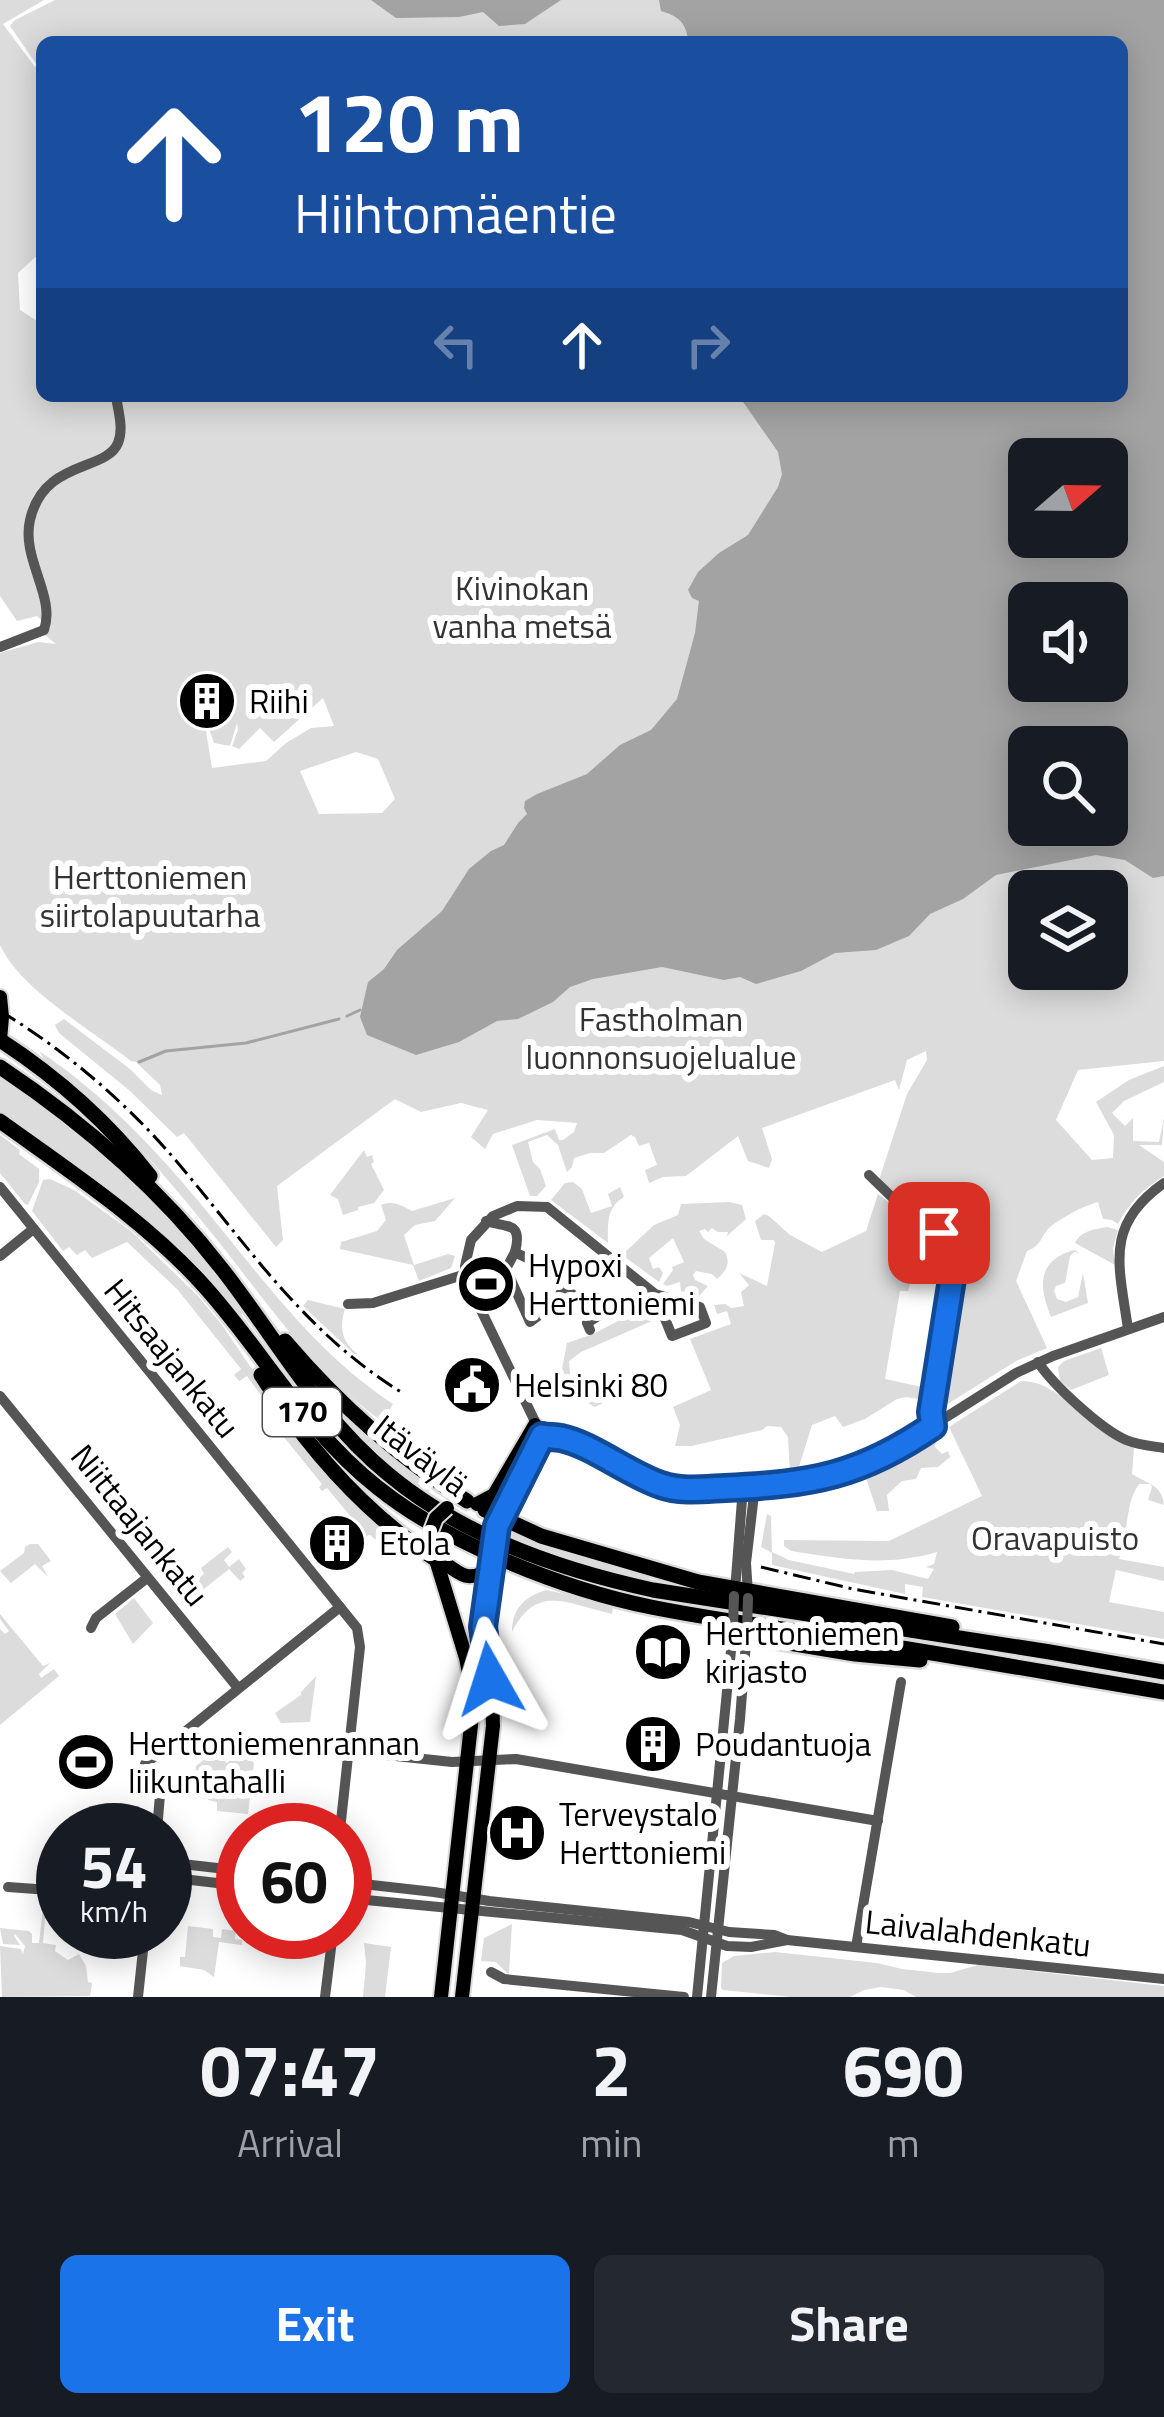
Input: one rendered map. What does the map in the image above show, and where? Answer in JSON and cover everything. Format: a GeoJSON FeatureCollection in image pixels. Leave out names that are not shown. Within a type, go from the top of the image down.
{"type":"FeatureCollection","features":[{"type":"Feature","properties":{"kind":"highway"},"geometry":{"type":"LineString","coordinates":[[0,1040],[98,1118],[200,1240]]}},
{"type":"Feature","properties":{"kind":"highway","name":"Itäväylä"},"geometry":{"type":"LineString","coordinates":[[1,1068],[84,1127],[200,1240],[357,1447],[424,1502],[498,1541],[595,1577],[653,1590],[1164,1672]]}},
{"type":"Feature","properties":{"kind":"highway","name":"Itäväylä"},"geometry":{"type":"LineString","coordinates":[[0,1121],[175,1256],[341,1454],[394,1500],[458,1537],[585,1590],[650,1607],[1164,1692]]}},
{"type":"Feature","properties":{"kind":"highway"},"geometry":{"type":"LineString","coordinates":[[175,1256],[326,1465],[435,1559]]}},
{"type":"Feature","properties":{"kind":"highway"},"geometry":{"type":"LineString","coordinates":[[242,1295],[339,1399],[498,1526],[741,1593],[899,1616],[1016,1640],[1050,1652]]}},
{"type":"Feature","properties":{"kind":"highway"},"geometry":{"type":"LineString","coordinates":[[740,1632],[792,1645],[1001,1672],[1048,1672]]}},
{"type":"Feature","properties":{"kind":"main road"},"geometry":{"type":"LineString","coordinates":[[0,997],[0,1040]]}},
{"type":"Feature","properties":{"kind":"main road"},"geometry":{"type":"LineString","coordinates":[[441,1997],[474,1714],[472,1681],[431,1531],[447,1508],[476,1505],[494,1495],[539,1431]]}},
{"type":"Feature","properties":{"kind":"main road"},"geometry":{"type":"LineString","coordinates":[[462,1997],[494,1711],[483,1627],[491,1565],[498,1526],[539,1431]]}},
{"type":"Feature","properties":{"kind":"main road"},"geometry":{"type":"LineString","coordinates":[[435,1559],[466,1576],[476,1577],[491,1565]]}},
{"type":"Feature","properties":{"kind":"street"},"geometry":{"type":"LineString","coordinates":[[0,647],[44,630],[48,616],[28,545],[31,514],[56,478],[116,448],[121,430],[117,402]]}},
{"type":"Feature","properties":{"kind":"street"},"geometry":{"type":"LineString","coordinates":[[869,1174],[954,1250],[931,1412],[933,1426]]}},
{"type":"Feature","properties":{"kind":"street"},"geometry":{"type":"LineString","coordinates":[[1128,1329],[1120,1268],[1124,1230],[1132,1210],[1164,1183]]}},
{"type":"Feature","properties":{"kind":"street","name":"Hitsaajankatu"},"geometry":{"type":"LineString","coordinates":[[0,1187],[360,1636],[343,1803]]}},
{"type":"Feature","properties":{"kind":"street"},"geometry":{"type":"LineString","coordinates":[[655,1294],[672,1336],[706,1323],[700,1307],[655,1294],[547,1207],[504,1209],[471,1240],[466,1274],[539,1431],[556,1430],[562,1438],[662,1486],[694,1490],[820,1479],[859,1468],[1038,1362],[1164,1317]]}},
{"type":"Feature","properties":{"kind":"street"},"geometry":{"type":"LineString","coordinates":[[487,1221],[514,1228],[518,1240],[506,1269],[530,1322],[554,1304],[564,1288]]}},
{"type":"Feature","properties":{"kind":"street"},"geometry":{"type":"LineString","coordinates":[[0,1256],[32,1230]]}},
{"type":"Feature","properties":{"kind":"street"},"geometry":{"type":"LineString","coordinates":[[515,1252],[551,1269],[571,1295],[594,1301],[600,1316],[587,1323],[590,1330]]}},
{"type":"Feature","properties":{"kind":"street"},"geometry":{"type":"LineString","coordinates":[[348,1304],[374,1303],[466,1274]]}},
{"type":"Feature","properties":{"kind":"street"},"geometry":{"type":"LineString","coordinates":[[1038,1362],[1056,1385],[1111,1431],[1164,1448]]}},
{"type":"Feature","properties":{"kind":"street","name":"Niittaajankatu"},"geometry":{"type":"LineString","coordinates":[[0,1396],[238,1688]]}},
{"type":"Feature","properties":{"kind":"street"},"geometry":{"type":"LineString","coordinates":[[711,1997],[733,1795],[749,1487]]}},
{"type":"Feature","properties":{"kind":"street"},"geometry":{"type":"LineString","coordinates":[[91,1628],[96,1618],[147,1578]]}},
{"type":"Feature","properties":{"kind":"street"},"geometry":{"type":"LineString","coordinates":[[159,1803],[160,1795],[144,1766],[340,1607]]}},
{"type":"Feature","properties":{"kind":"street"},"geometry":{"type":"LineString","coordinates":[[697,1997],[717,1793],[740,1632]]}},
{"type":"Feature","properties":{"kind":"street"},"geometry":{"type":"LineString","coordinates":[[856,1947],[901,1682]]}},
{"type":"Feature","properties":{"kind":"street"},"geometry":{"type":"LineString","coordinates":[[492,1739],[516,1759]]}},
{"type":"Feature","properties":{"kind":"street"},"geometry":{"type":"LineString","coordinates":[[349,1750],[452,1762],[516,1759],[878,1821]]}},
{"type":"Feature","properties":{"kind":"street"},"geometry":{"type":"LineString","coordinates":[[8,1887],[36,1889]]}},
{"type":"Feature","properties":{"kind":"street"},"geometry":{"type":"LineString","coordinates":[[372,1887],[452,1902]]}},
{"type":"Feature","properties":{"kind":"street"},"geometry":{"type":"LineString","coordinates":[[372,1899],[452,1902]]}},
{"type":"Feature","properties":{"kind":"street","name":"Laivalahdenkatu"},"geometry":{"type":"LineString","coordinates":[[452,1902],[1164,1979]]}},
{"type":"Feature","properties":{"kind":"street","name":"Laivalahdenkatu"},"geometry":{"type":"LineString","coordinates":[[703,1931],[717,1943],[751,1947],[787,1940]]}},
{"type":"Feature","properties":{"kind":"street"},"geometry":{"type":"LineString","coordinates":[[138,1997],[143,1959]]}},
{"type":"Feature","properties":{"kind":"street"},"geometry":{"type":"LineString","coordinates":[[325,1997],[330,1959]]}},
{"type":"Feature","properties":{"kind":"street"},"geometry":{"type":"LineString","coordinates":[[491,1972],[504,1979],[684,1997]]}},
{"type":"Feature","properties":{"kind":"green space"},"geometry":{"type":"Polygon","coordinates":[[[0,0],[44,0],[3,24],[36,66],[36,256],[18,273],[20,310],[36,320],[36,402],[1128,402],[1128,36],[1077,36],[808,0],[1164,0],[1164,1061],[1078,1070],[1056,1120],[1092,1160],[1113,1158],[1114,1135],[1096,1102],[1129,1080],[1164,1066],[1164,1082],[1124,1101],[1112,1113],[1125,1126],[1133,1118],[1133,1141],[1159,1142],[1164,1118],[1162,1145],[1139,1145],[1164,1162],[1164,1176],[1137,1197],[1118,1224],[1103,1219],[1098,1202],[1046,1231],[1027,1251],[1016,1281],[1047,1348],[1016,1361],[943,1407],[938,1400],[967,1234],[949,1235],[879,1180],[907,1094],[927,1060],[926,1051],[907,1060],[899,1090],[895,1080],[762,1128],[772,1159],[769,1168],[748,1161],[738,1136],[686,1176],[649,1183],[645,1170],[657,1165],[649,1143],[639,1146],[631,1135],[604,1153],[574,1158],[567,1172],[558,1145],[547,1135],[528,1142],[546,1186],[537,1196],[530,1196],[512,1145],[555,1129],[563,1140],[577,1123],[537,1120],[493,1134],[485,1149],[471,1137],[488,1110],[461,1103],[421,1112],[395,1099],[277,1186],[283,1240],[276,1247],[184,1133],[177,1137],[55,1025],[64,1019],[162,1095],[160,1085],[136,1062],[40,993],[0,945],[0,653],[38,642],[56,644],[45,635],[50,628],[37,616],[17,621],[0,596],[0,0]],[[323,698],[274,742],[260,728],[239,749],[232,746],[237,723],[230,746],[214,743],[205,725],[212,768],[266,761],[311,728],[334,726],[323,698]],[[356,752],[300,771],[319,814],[382,813],[395,799],[378,759],[356,752]]]}},
{"type":"Feature","properties":{"kind":"green space"},"geometry":{"type":"Polygon","coordinates":[[[55,0],[665,0],[688,24],[691,36],[36,36],[36,64],[10,26],[55,0]]]}},
{"type":"Feature","properties":{"kind":"green space"},"geometry":{"type":"Polygon","coordinates":[[[39,1051],[137,1133],[308,1332],[393,1404],[383,1422],[302,1347],[114,1119],[39,1051]]]}},
{"type":"Feature","properties":{"kind":"green space"},"geometry":{"type":"Polygon","coordinates":[[[0,1076],[70,1126],[133,1183],[218,1278],[243,1314],[237,1316],[191,1261],[133,1209],[0,1112],[0,1076]]]}},
{"type":"Feature","properties":{"kind":"green space"},"geometry":{"type":"Polygon","coordinates":[[[0,1135],[39,1169],[39,1182],[28,1205],[0,1173],[0,1135]]]}},
{"type":"Feature","properties":{"kind":"green space"},"geometry":{"type":"Polygon","coordinates":[[[364,1150],[367,1157],[372,1155],[371,1164],[384,1190],[374,1203],[343,1215],[338,1199],[330,1195],[364,1150]]]}},
{"type":"Feature","properties":{"kind":"green space"},"geometry":{"type":"Polygon","coordinates":[[[43,1180],[74,1190],[132,1232],[198,1296],[327,1475],[398,1542],[382,1545],[367,1536],[327,1488],[322,1491],[322,1484],[283,1436],[287,1432],[247,1376],[239,1381],[234,1375],[241,1369],[177,1289],[127,1242],[92,1258],[85,1250],[77,1255],[69,1247],[63,1251],[32,1211],[43,1180]]]}},
{"type":"Feature","properties":{"kind":"green space"},"geometry":{"type":"Polygon","coordinates":[[[573,1182],[582,1189],[591,1213],[612,1206],[608,1194],[620,1187],[624,1197],[611,1211],[608,1243],[551,1200],[565,1183],[573,1182]]]}},
{"type":"Feature","properties":{"kind":"green space"},"geometry":{"type":"Polygon","coordinates":[[[878,1194],[947,1251],[948,1260],[940,1258],[942,1249],[923,1241],[908,1291],[900,1291],[885,1379],[927,1388],[925,1400],[897,1399],[843,1427],[835,1416],[812,1425],[797,1473],[790,1473],[788,1437],[781,1427],[675,1446],[680,1425],[673,1407],[711,1390],[690,1339],[731,1324],[727,1311],[717,1314],[714,1305],[744,1306],[741,1292],[749,1285],[739,1273],[767,1286],[775,1243],[761,1240],[755,1221],[769,1216],[790,1235],[822,1252],[866,1231],[878,1194]]]}},
{"type":"Feature","properties":{"kind":"green space"},"geometry":{"type":"Polygon","coordinates":[[[455,1198],[435,1221],[415,1225],[404,1235],[414,1265],[448,1254],[455,1256],[451,1268],[419,1281],[413,1265],[340,1249],[341,1242],[377,1231],[386,1220],[381,1205],[393,1203],[412,1211],[455,1198]]]}},
{"type":"Feature","properties":{"kind":"green space"},"geometry":{"type":"Polygon","coordinates":[[[681,1204],[742,1205],[746,1219],[727,1236],[728,1232],[712,1228],[699,1231],[728,1260],[717,1279],[696,1271],[695,1280],[708,1286],[699,1296],[681,1291],[680,1282],[663,1284],[672,1267],[684,1262],[673,1238],[649,1258],[653,1269],[659,1267],[663,1273],[659,1282],[622,1255],[654,1225],[678,1215],[681,1204]]]}},
{"type":"Feature","properties":{"kind":"green space"},"geometry":{"type":"Polygon","coordinates":[[[1107,1227],[1118,1230],[1115,1265],[1075,1243],[1084,1233],[1107,1227]]]}},
{"type":"Feature","properties":{"kind":"green space"},"geometry":{"type":"Polygon","coordinates":[[[1074,1250],[1080,1253],[1070,1256],[1065,1283],[1054,1291],[1057,1299],[1066,1302],[1078,1297],[1083,1273],[1088,1303],[1051,1317],[1044,1276],[1053,1261],[1074,1250]]]}},
{"type":"Feature","properties":{"kind":"green space"},"geometry":{"type":"Polygon","coordinates":[[[308,1300],[345,1309],[343,1334],[358,1354],[303,1306],[308,1300]]]}},
{"type":"Feature","properties":{"kind":"green space"},"geometry":{"type":"Polygon","coordinates":[[[645,1307],[652,1321],[569,1361],[575,1390],[614,1377],[626,1392],[595,1407],[570,1393],[560,1379],[567,1343],[645,1307]]]}},
{"type":"Feature","properties":{"kind":"green space"},"geometry":{"type":"Polygon","coordinates":[[[1101,1348],[1109,1375],[1071,1390],[1060,1381],[1058,1367],[1064,1361],[1101,1348]]]}},
{"type":"Feature","properties":{"kind":"green space","name":"Oravapuisto"},"geometry":{"type":"Polygon","coordinates":[[[1021,1381],[1051,1390],[1134,1448],[1132,1474],[1153,1485],[1160,1493],[1164,1505],[1148,1500],[1150,1484],[1139,1484],[1119,1559],[1164,1567],[1164,1581],[1116,1570],[1109,1602],[1164,1612],[1164,1639],[922,1597],[923,1587],[905,1584],[905,1594],[772,1565],[772,1553],[761,1547],[767,1514],[771,1516],[772,1552],[789,1560],[854,1574],[892,1570],[928,1579],[934,1569],[926,1567],[934,1564],[937,1552],[900,1559],[847,1559],[791,1551],[784,1540],[889,1541],[982,1496],[949,1427],[1021,1381]]]}},
{"type":"Feature","properties":{"kind":"green space"},"geometry":{"type":"Polygon","coordinates":[[[326,1393],[431,1484],[428,1494],[385,1466],[321,1396],[326,1393]]]}},
{"type":"Feature","properties":{"kind":"green space"},"geometry":{"type":"Polygon","coordinates":[[[937,1434],[935,1447],[942,1454],[948,1451],[950,1457],[938,1467],[921,1468],[916,1479],[902,1481],[887,1495],[889,1511],[877,1511],[865,1475],[937,1434]]]}},
{"type":"Feature","properties":{"kind":"green space"},"geometry":{"type":"Polygon","coordinates":[[[511,1530],[650,1571],[649,1583],[608,1576],[523,1544],[510,1538],[511,1530]]]}},
{"type":"Feature","properties":{"kind":"green space"},"geometry":{"type":"Polygon","coordinates":[[[30,1544],[38,1544],[51,1561],[42,1566],[48,1577],[35,1564],[11,1583],[0,1571],[30,1544]]]}},
{"type":"Feature","properties":{"kind":"green space"},"geometry":{"type":"Polygon","coordinates":[[[228,1547],[232,1552],[224,1560],[229,1567],[239,1559],[245,1577],[240,1581],[229,1569],[185,1604],[178,1595],[228,1547]]]}},
{"type":"Feature","properties":{"kind":"green space"},"geometry":{"type":"Polygon","coordinates":[[[546,1590],[631,1611],[613,1608],[612,1614],[567,1602],[543,1602],[532,1607],[512,1632],[520,1605],[546,1590]]]}},
{"type":"Feature","properties":{"kind":"green space"},"geometry":{"type":"Polygon","coordinates":[[[134,1598],[153,1623],[133,1644],[115,1614],[134,1598]]]}},
{"type":"Feature","properties":{"kind":"green space"},"geometry":{"type":"Polygon","coordinates":[[[0,1614],[43,1666],[50,1663],[39,1674],[41,1678],[54,1669],[59,1676],[0,1725],[0,1629],[5,1634],[9,1631],[0,1614]]]}},
{"type":"Feature","properties":{"kind":"green space"},"geometry":{"type":"Polygon","coordinates":[[[316,1676],[310,1722],[281,1723],[275,1713],[301,1695],[316,1676]]]}},
{"type":"Feature","properties":{"kind":"green space"},"geometry":{"type":"Polygon","coordinates":[[[238,1744],[254,1763],[249,1803],[217,1803],[208,1800],[214,1794],[207,1792],[206,1799],[201,1798],[203,1787],[219,1787],[201,1783],[196,1766],[217,1754],[227,1763],[235,1756],[231,1749],[238,1744]]]}},
{"type":"Feature","properties":{"kind":"green space"},"geometry":{"type":"Polygon","coordinates":[[[512,1924],[507,1973],[496,1962],[481,1961],[484,1938],[512,1924]]]}},
{"type":"Feature","properties":{"kind":"green space"},"geometry":{"type":"Polygon","coordinates":[[[192,1926],[213,1929],[214,1977],[180,1966],[180,1959],[192,1959],[192,1926]]]}},
{"type":"Feature","properties":{"kind":"green space"},"geometry":{"type":"Polygon","coordinates":[[[0,1928],[29,1931],[36,1943],[36,1959],[82,1959],[92,1983],[90,1996],[2,1997],[0,1946],[21,1949],[23,1954],[25,1946],[15,1934],[20,1945],[3,1944],[0,1928]]]}},
{"type":"Feature","properties":{"kind":"green space"},"geometry":{"type":"Polygon","coordinates":[[[372,1944],[391,1947],[385,1997],[363,1997],[366,1963],[372,1959],[372,1944]]]}},
{"type":"Feature","properties":{"kind":"green space"},"geometry":{"type":"Polygon","coordinates":[[[775,1952],[939,1973],[978,1965],[1164,1986],[1164,1997],[916,1997],[881,1987],[850,1997],[791,1997],[721,1988],[722,1963],[734,1956],[775,1952]]]}},
{"type":"Feature","properties":{"kind":"shaded area"},"geometry":{"type":"Polygon","coordinates":[[[371,0],[561,0],[525,24],[499,26],[483,12],[396,18],[371,0]]]}},
{"type":"Feature","properties":{"kind":"shaded area"},"geometry":{"type":"Polygon","coordinates":[[[659,0],[1164,0],[1164,876],[1153,878],[1125,860],[1096,855],[1008,870],[930,914],[909,936],[876,950],[835,953],[801,971],[756,984],[740,977],[724,980],[662,967],[593,979],[570,987],[553,1002],[518,1019],[497,1021],[459,1042],[416,1055],[367,1035],[360,1017],[368,982],[442,911],[469,869],[504,845],[527,814],[525,801],[587,774],[620,745],[651,730],[677,699],[699,601],[688,590],[698,572],[748,535],[782,474],[778,452],[743,402],[1128,402],[1128,36],[687,36],[680,21],[661,11],[659,0]]]}},
{"type":"Feature","properties":{"kind":"waterway"},"geometry":{"type":"LineString","coordinates":[[347,1016],[360,1010]]}},
{"type":"Feature","properties":{"kind":"waterway"},"geometry":{"type":"LineString","coordinates":[[139,1062],[166,1051],[246,1043],[339,1019]]}},
{"type":"Feature","properties":{"kind":"railway"},"geometry":{"type":"LineString","coordinates":[[0,1011],[77,1064],[124,1106],[311,1320],[401,1392]]}},
{"type":"Feature","properties":{"kind":"railway"},"geometry":{"type":"LineString","coordinates":[[761,1567],[853,1589],[1164,1644]]}},
{"type":"Feature","properties":{"kind":"place","name":"Riihi"},"geometry":{"type":"Point","coordinates":[207,701]}},
{"type":"Feature","properties":{"kind":"place","name":"Hypoxi Herttoniemi"},"geometry":{"type":"Point","coordinates":[486,1284]}},
{"type":"Feature","properties":{"kind":"place","name":"Helsinki 80"},"geometry":{"type":"Point","coordinates":[472,1385]}},
{"type":"Feature","properties":{"kind":"place","name":"Etola"},"geometry":{"type":"Point","coordinates":[337,1543]}},
{"type":"Feature","properties":{"kind":"place","name":"Herttoniemen kirjasto"},"geometry":{"type":"Point","coordinates":[663,1652]}},
{"type":"Feature","properties":{"kind":"place","name":"Poudantuoja"},"geometry":{"type":"Point","coordinates":[653,1744]}},
{"type":"Feature","properties":{"kind":"place","name":"Herttoniemenrannan liikuntahalli"},"geometry":{"type":"Point","coordinates":[86,1762]}},
{"type":"Feature","properties":{"kind":"place","name":"Terveystalo Herttoniemi"},"geometry":{"type":"Point","coordinates":[517,1833]}},
{"type":"Feature","properties":{"kind":"route"},"geometry":{"type":"LineString","coordinates":[[490,1679],[483,1627],[497,1526],[542,1436],[562,1438],[662,1486],[694,1490],[820,1479],[883,1457],[933,1426],[931,1412],[955,1260],[952,1246],[939,1233]]}},
{"type":"Feature","properties":{"kind":"park label","name":"Kivinokan vanha metsä"},"geometry":{"type":"Point","coordinates":[522,607]}},
{"type":"Feature","properties":{"kind":"park label","name":"Herttoniemen siirtolapuutarha"},"geometry":{"type":"Point","coordinates":[150,896]}},
{"type":"Feature","properties":{"kind":"park label","name":"Fastholman luonnonsuojelualue"},"geometry":{"type":"Point","coordinates":[661,1038]}}]}
